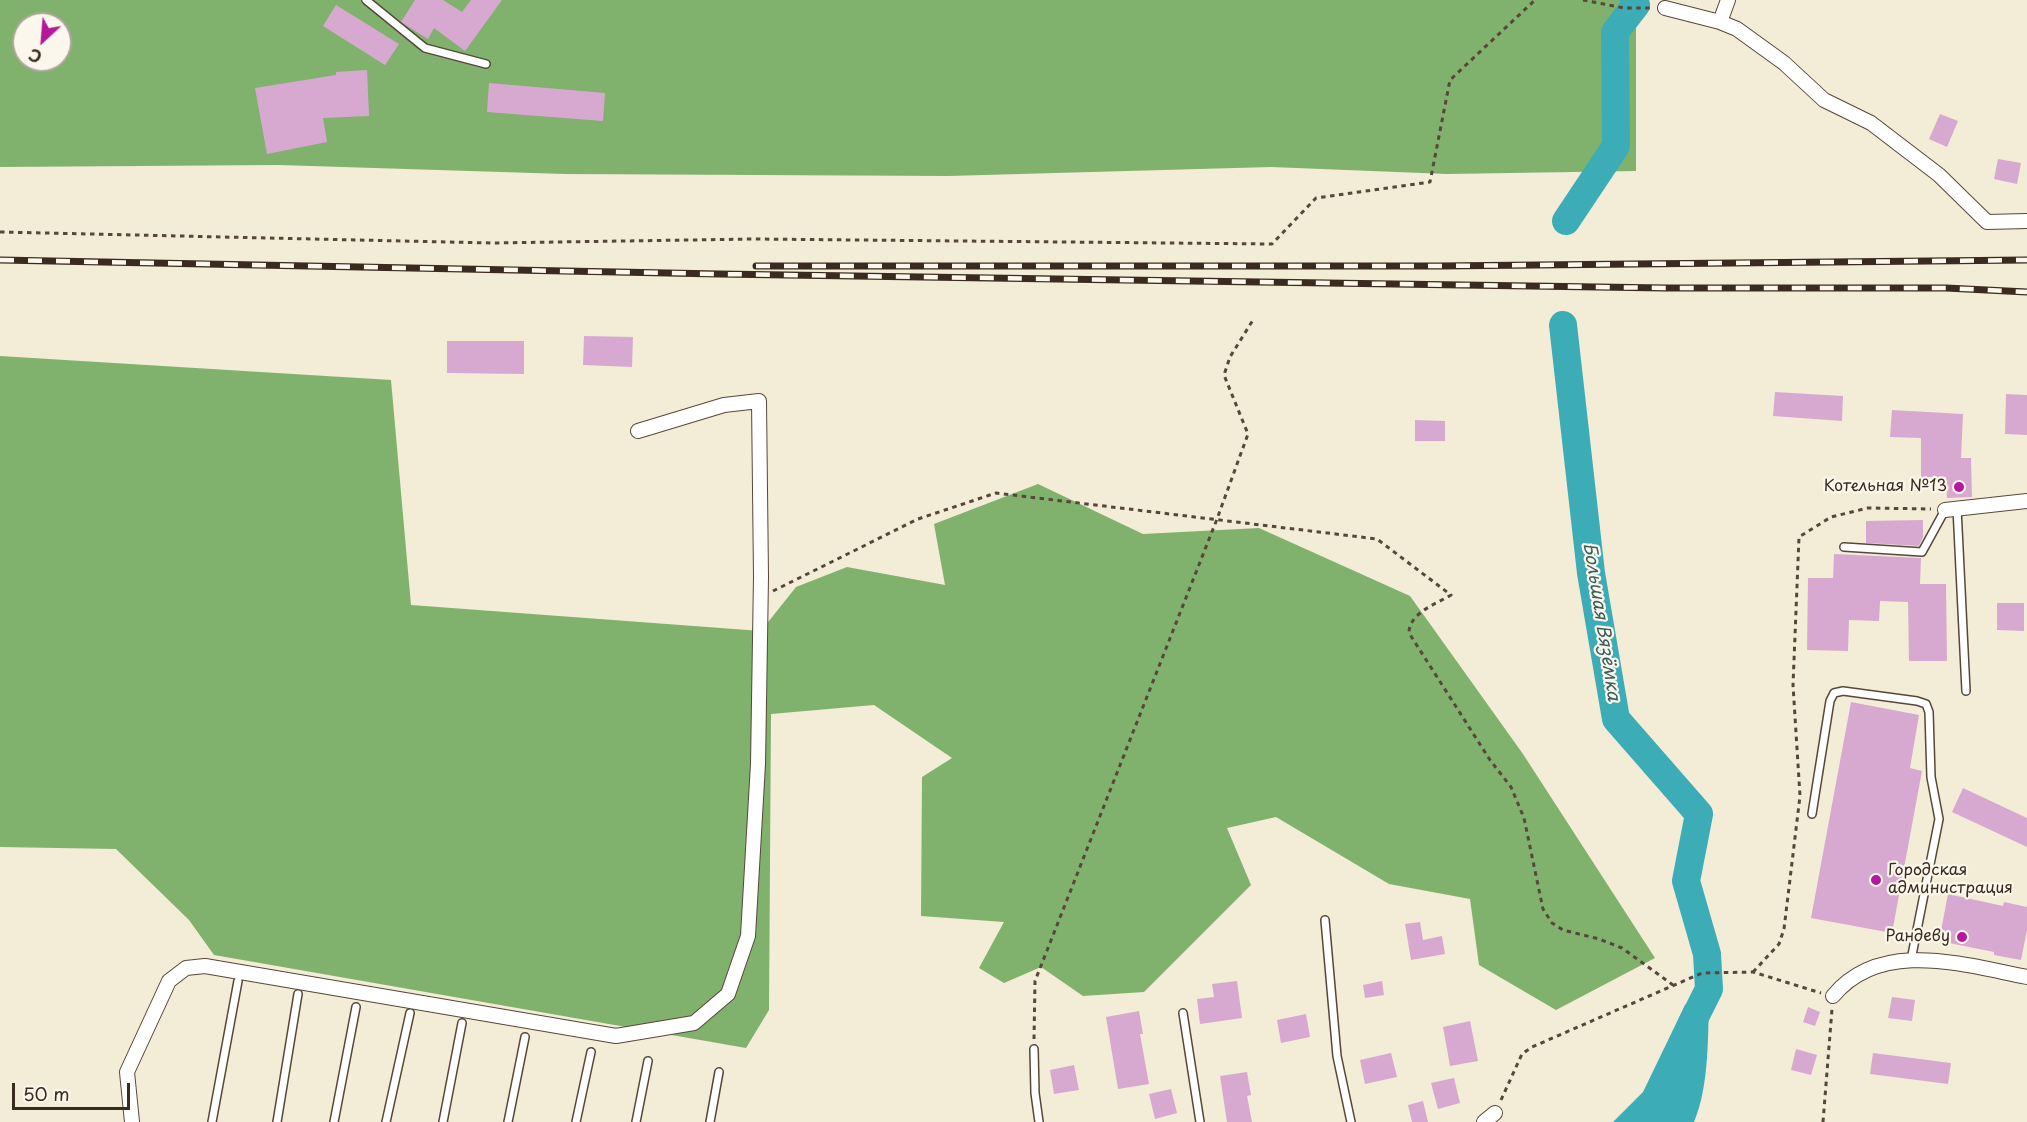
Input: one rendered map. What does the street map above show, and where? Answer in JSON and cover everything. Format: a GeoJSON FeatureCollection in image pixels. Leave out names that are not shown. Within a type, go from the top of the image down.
{"type":"FeatureCollection","features":[{"type":"Feature","properties":{"kind":"street"},"geometry":{"type":"LineString","coordinates":[[1720,22],[1728,0]]}},
{"type":"Feature","properties":{"kind":"street"},"geometry":{"type":"LineString","coordinates":[[1665,8],[1720,22],[1737,29],[1784,63],[1824,100],[1871,123],[1939,175],[1987,222],[2027,221]]}},
{"type":"Feature","properties":{"kind":"street"},"geometry":{"type":"LineString","coordinates":[[132,1122],[127,1072],[169,981],[186,968],[205,966],[616,1036],[694,1023],[728,994],[748,936],[758,764],[761,597],[759,400],[724,405],[638,430]]}},
{"type":"Feature","properties":{"kind":"street"},"geometry":{"type":"LineString","coordinates":[[1951,509],[2027,501]]}},
{"type":"Feature","properties":{"kind":"street"},"geometry":{"type":"LineString","coordinates":[[1833,996],[1854,976],[1880,965],[1911,960],[1929,959],[2027,977]]}},
{"type":"Feature","properties":{"kind":"lane"},"geometry":{"type":"LineString","coordinates":[[366,0],[425,48],[486,64]]}},
{"type":"Feature","properties":{"kind":"lane"},"geometry":{"type":"LineString","coordinates":[[1844,547],[1923,552],[1951,509]]}},
{"type":"Feature","properties":{"kind":"lane"},"geometry":{"type":"LineString","coordinates":[[1951,509],[1966,691]]}},
{"type":"Feature","properties":{"kind":"lane"},"geometry":{"type":"LineString","coordinates":[[1812,814],[1830,701],[1834,693],[1843,691],[1926,704],[1929,712],[1931,777],[1939,819],[1911,960]]}},
{"type":"Feature","properties":{"kind":"lane"},"geometry":{"type":"LineString","coordinates":[[1325,920],[1337,1056],[1351,1122]]}},
{"type":"Feature","properties":{"kind":"lane"},"geometry":{"type":"LineString","coordinates":[[212,1122],[238,981]]}},
{"type":"Feature","properties":{"kind":"lane"},"geometry":{"type":"LineString","coordinates":[[277,1122],[298,994]]}},
{"type":"Feature","properties":{"kind":"lane"},"geometry":{"type":"LineString","coordinates":[[334,1122],[356,1006]]}},
{"type":"Feature","properties":{"kind":"lane"},"geometry":{"type":"LineString","coordinates":[[386,1122],[410,1013]]}},
{"type":"Feature","properties":{"kind":"lane"},"geometry":{"type":"LineString","coordinates":[[1183,1013],[1200,1122]]}},
{"type":"Feature","properties":{"kind":"lane"},"geometry":{"type":"LineString","coordinates":[[443,1122],[462,1023]]}},
{"type":"Feature","properties":{"kind":"lane"},"geometry":{"type":"LineString","coordinates":[[508,1122],[525,1037]]}},
{"type":"Feature","properties":{"kind":"lane"},"geometry":{"type":"LineString","coordinates":[[1034,1049],[1035,1093],[1040,1122]]}},
{"type":"Feature","properties":{"kind":"lane"},"geometry":{"type":"LineString","coordinates":[[576,1122],[591,1052]]}},
{"type":"Feature","properties":{"kind":"lane"},"geometry":{"type":"LineString","coordinates":[[636,1122],[648,1061]]}},
{"type":"Feature","properties":{"kind":"lane"},"geometry":{"type":"LineString","coordinates":[[710,1122],[719,1072]]}},
{"type":"Feature","properties":{"kind":"path"},"geometry":{"type":"LineString","coordinates":[[0,232],[492,243],[766,239],[1272,244],[1316,198],[1430,182],[1450,80],[1535,0]]}},
{"type":"Feature","properties":{"kind":"path"},"geometry":{"type":"LineString","coordinates":[[1583,0],[1624,8],[1665,8]]}},
{"type":"Feature","properties":{"kind":"path"},"geometry":{"type":"LineString","coordinates":[[1034,1049],[1035,981],[1217,519],[1248,434],[1224,375],[1230,357],[1253,320]]}},
{"type":"Feature","properties":{"kind":"path"},"geometry":{"type":"LineString","coordinates":[[761,597],[918,519],[996,493],[1377,539],[1451,595],[1413,618],[1409,625],[1409,633],[1490,760],[1511,787],[1524,818],[1543,909],[1552,923],[1563,930],[1599,939],[1622,948],[1673,985]]}},
{"type":"Feature","properties":{"kind":"path"},"geometry":{"type":"LineString","coordinates":[[1753,972],[1779,944],[1784,929],[1800,796],[1793,685],[1799,537],[1831,517],[1868,508],[1951,509]]}},
{"type":"Feature","properties":{"kind":"path"},"geometry":{"type":"LineString","coordinates":[[1490,1118],[1522,1054],[1532,1047],[1702,973],[1753,972],[1833,996],[1823,1122]]}},
{"type":"Feature","properties":{"kind":"green space"},"geometry":{"type":"Polygon","coordinates":[[[0,0],[1620,0],[1636,5],[1636,171],[1447,174],[1271,167],[948,176],[565,174],[279,165],[0,167],[0,0]]]}},
{"type":"Feature","properties":{"kind":"green space"},"geometry":{"type":"Polygon","coordinates":[[[0,356],[391,380],[411,605],[761,631],[796,587],[847,567],[945,585],[934,524],[1038,484],[1143,534],[1259,528],[1410,596],[1523,754],[1655,958],[1556,1010],[1479,965],[1470,899],[1389,884],[1276,817],[1227,828],[1251,885],[1144,992],[1083,996],[1041,967],[1004,983],[979,968],[1004,922],[921,916],[922,777],[952,758],[874,705],[771,714],[769,1010],[746,1048],[214,955],[189,920],[116,849],[0,847],[0,356]]]}},
{"type":"Feature","properties":{"kind":"water"},"geometry":{"type":"Polygon","coordinates":[[[1709,989],[1706,1074],[1694,1122],[1613,1122],[1643,1092],[1685,1005],[1709,989]]]}},
{"type":"Feature","properties":{"kind":"building"},"geometry":{"type":"Polygon","coordinates":[[[415,0],[443,0],[462,12],[471,0],[502,0],[465,51],[434,28],[428,39],[401,22],[415,0]]]}},
{"type":"Feature","properties":{"kind":"building"},"geometry":{"type":"Polygon","coordinates":[[[336,5],[399,44],[385,65],[323,26],[336,5]]]}},
{"type":"Feature","properties":{"kind":"building"},"geometry":{"type":"Polygon","coordinates":[[[367,70],[369,116],[323,118],[327,142],[267,154],[255,88],[336,75],[336,72],[367,70]]]}},
{"type":"Feature","properties":{"kind":"building"},"geometry":{"type":"Polygon","coordinates":[[[489,83],[605,93],[603,121],[487,112],[489,83]]]}},
{"type":"Feature","properties":{"kind":"building"},"geometry":{"type":"Polygon","coordinates":[[[1940,114],[1958,121],[1947,147],[1929,139],[1940,114]]]}},
{"type":"Feature","properties":{"kind":"building"},"geometry":{"type":"Polygon","coordinates":[[[1998,159],[2021,163],[2017,184],[1994,179],[1998,159]]]}},
{"type":"Feature","properties":{"kind":"building"},"geometry":{"type":"Polygon","coordinates":[[[584,336],[633,337],[632,367],[583,365],[584,336]]]}},
{"type":"Feature","properties":{"kind":"building"},"geometry":{"type":"Polygon","coordinates":[[[447,341],[524,341],[524,374],[447,373],[447,341]]]}},
{"type":"Feature","properties":{"kind":"building"},"geometry":{"type":"Polygon","coordinates":[[[1775,392],[1843,396],[1842,421],[1773,416],[1775,392]]]}},
{"type":"Feature","properties":{"kind":"building"},"geometry":{"type":"Polygon","coordinates":[[[2006,394],[2027,395],[2027,435],[2005,434],[2006,394]]]}},
{"type":"Feature","properties":{"kind":"building"},"geometry":{"type":"Polygon","coordinates":[[[1892,410],[1963,414],[1961,458],[1971,458],[1972,497],[1947,498],[1946,477],[1921,477],[1921,438],[1890,437],[1892,410]]]}},
{"type":"Feature","properties":{"kind":"building"},"geometry":{"type":"Polygon","coordinates":[[[1415,420],[1445,421],[1445,441],[1415,441],[1415,420]]]}},
{"type":"Feature","properties":{"kind":"building"},"geometry":{"type":"Polygon","coordinates":[[[1923,520],[1923,537],[1919,546],[1866,543],[1866,521],[1923,520]]]}},
{"type":"Feature","properties":{"kind":"building"},"geometry":{"type":"Polygon","coordinates":[[[1834,554],[1921,558],[1920,584],[1946,584],[1947,661],[1909,661],[1908,602],[1880,601],[1879,621],[1849,620],[1848,651],[1807,650],[1808,578],[1833,578],[1834,554]]]}},
{"type":"Feature","properties":{"kind":"building"},"geometry":{"type":"Polygon","coordinates":[[[1997,603],[2024,603],[2024,631],[1997,630],[1997,603]]]}},
{"type":"Feature","properties":{"kind":"building"},"geometry":{"type":"Polygon","coordinates":[[[1851,702],[1919,715],[1910,768],[1922,771],[1892,933],[1811,918],[1851,702]]]}},
{"type":"Feature","properties":{"kind":"building"},"geometry":{"type":"Polygon","coordinates":[[[1963,788],[2027,818],[2027,847],[1952,812],[1963,788]]]}},
{"type":"Feature","properties":{"kind":"building"},"geometry":{"type":"Polygon","coordinates":[[[1948,894],[2003,906],[2004,902],[2027,907],[2027,930],[2021,960],[1939,941],[1948,894]]]}},
{"type":"Feature","properties":{"kind":"building"},"geometry":{"type":"Polygon","coordinates":[[[1420,922],[1423,940],[1442,936],[1445,954],[1411,960],[1405,924],[1420,922]]]}},
{"type":"Feature","properties":{"kind":"building"},"geometry":{"type":"Polygon","coordinates":[[[1237,981],[1242,1018],[1200,1024],[1197,999],[1214,997],[1212,984],[1237,981]]]}},
{"type":"Feature","properties":{"kind":"building"},"geometry":{"type":"Polygon","coordinates":[[[1382,981],[1384,995],[1365,998],[1363,985],[1382,981]]]}},
{"type":"Feature","properties":{"kind":"building"},"geometry":{"type":"Polygon","coordinates":[[[1892,997],[1915,1000],[1912,1021],[1888,1018],[1892,997]]]}},
{"type":"Feature","properties":{"kind":"building"},"geometry":{"type":"Polygon","coordinates":[[[1808,1007],[1820,1012],[1815,1026],[1803,1022],[1808,1007]]]}},
{"type":"Feature","properties":{"kind":"building"},"geometry":{"type":"Polygon","coordinates":[[[1139,1011],[1143,1034],[1140,1034],[1149,1084],[1118,1089],[1106,1017],[1139,1011]]]}},
{"type":"Feature","properties":{"kind":"building"},"geometry":{"type":"Polygon","coordinates":[[[1306,1014],[1310,1037],[1281,1043],[1277,1020],[1306,1014]]]}},
{"type":"Feature","properties":{"kind":"building"},"geometry":{"type":"Polygon","coordinates":[[[1470,1021],[1478,1061],[1450,1066],[1443,1027],[1470,1021]]]}},
{"type":"Feature","properties":{"kind":"building"},"geometry":{"type":"Polygon","coordinates":[[[1796,1049],[1817,1055],[1811,1075],[1791,1070],[1796,1049]]]}},
{"type":"Feature","properties":{"kind":"building"},"geometry":{"type":"Polygon","coordinates":[[[1391,1053],[1397,1077],[1365,1084],[1360,1060],[1391,1053]]]}},
{"type":"Feature","properties":{"kind":"building"},"geometry":{"type":"Polygon","coordinates":[[[1873,1053],[1951,1063],[1948,1084],[1870,1074],[1873,1053]]]}},
{"type":"Feature","properties":{"kind":"building"},"geometry":{"type":"Polygon","coordinates":[[[1074,1065],[1079,1090],[1054,1094],[1050,1070],[1074,1065]]]}},
{"type":"Feature","properties":{"kind":"building"},"geometry":{"type":"Polygon","coordinates":[[[1247,1072],[1251,1095],[1247,1096],[1252,1122],[1227,1122],[1220,1076],[1247,1072]]]}},
{"type":"Feature","properties":{"kind":"building"},"geometry":{"type":"Polygon","coordinates":[[[1454,1078],[1460,1103],[1438,1109],[1431,1083],[1454,1078]]]}},
{"type":"Feature","properties":{"kind":"building"},"geometry":{"type":"Polygon","coordinates":[[[1171,1089],[1177,1113],[1155,1119],[1149,1094],[1171,1089]]]}},
{"type":"Feature","properties":{"kind":"building"},"geometry":{"type":"Polygon","coordinates":[[[1423,1101],[1428,1122],[1412,1122],[1408,1105],[1423,1101]]]}},
{"type":"Feature","properties":{"kind":"waterway","name":"Большая Вязёмка"},"geometry":{"type":"LineString","coordinates":[[1566,221],[1616,146],[1615,32],[1636,5],[1634,0]]}},
{"type":"Feature","properties":{"kind":"waterway","name":"Большая Вязёмка"},"geometry":{"type":"LineString","coordinates":[[1563,325],[1591,573],[1616,719],[1699,814],[1686,881],[1707,954],[1709,989],[1692,1023]]}},
{"type":"Feature","properties":{"kind":"railway"},"geometry":{"type":"LineString","coordinates":[[0,260],[719,274],[1665,288],[1946,288],[2027,292]]}},
{"type":"Feature","properties":{"kind":"railway"},"geometry":{"type":"LineString","coordinates":[[756,266],[1439,266],[2027,260]]}},
{"type":"Feature","properties":{"kind":"place","name":"Котельная №13"},"geometry":{"type":"Point","coordinates":[1959,487]}},
{"type":"Feature","properties":{"kind":"place","name":"Городская администрация"},"geometry":{"type":"Point","coordinates":[1876,880]}},
{"type":"Feature","properties":{"kind":"place","name":"Рандеву"},"geometry":{"type":"Point","coordinates":[1962,937]}}]}
